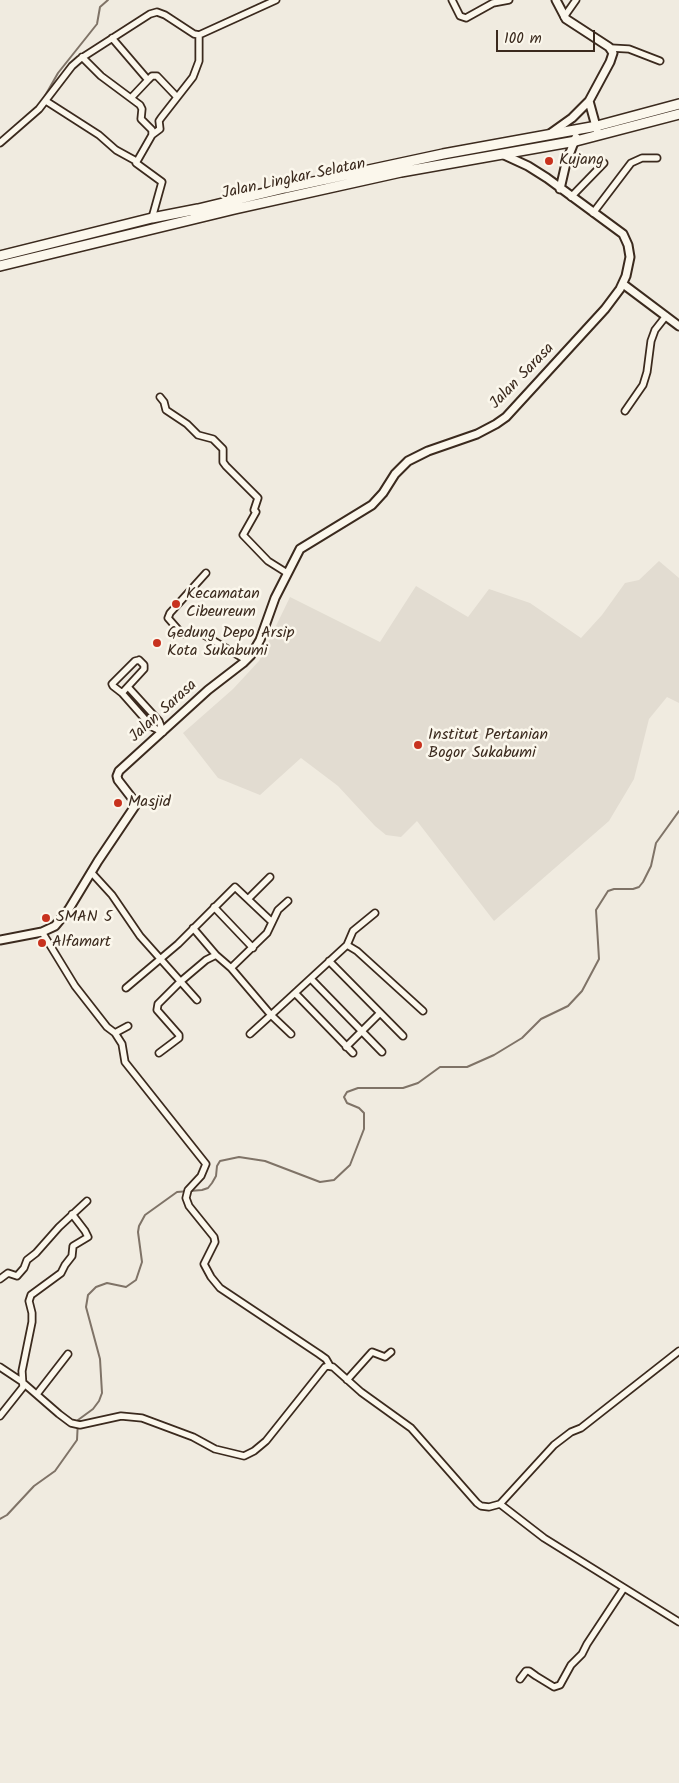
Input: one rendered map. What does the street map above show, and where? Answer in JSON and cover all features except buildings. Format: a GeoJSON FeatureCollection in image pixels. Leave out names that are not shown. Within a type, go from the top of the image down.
{"type":"FeatureCollection","features":[{"type":"Feature","properties":{"kind":"main road","name":"Jalan Lingkar Selatan"},"geometry":{"type":"LineString","coordinates":[[0,266],[154,223],[427,157],[597,126],[679,104]]}},
{"type":"Feature","properties":{"kind":"main road","name":"Jalan Lingkar Selatan"},"geometry":{"type":"LineString","coordinates":[[0,256],[401,172],[598,136],[679,114]]}},
{"type":"Feature","properties":{"kind":"street"},"geometry":{"type":"LineString","coordinates":[[0,143],[29,120],[72,66],[150,14],[157,12],[165,14],[194,34],[199,35],[276,0]]}},
{"type":"Feature","properties":{"kind":"street"},"geometry":{"type":"LineString","coordinates":[[452,0],[460,16],[466,18],[493,4],[509,0]]}},
{"type":"Feature","properties":{"kind":"street"},"geometry":{"type":"LineString","coordinates":[[556,0],[564,17],[576,27],[611,48],[629,49],[660,61]]}},
{"type":"Feature","properties":{"kind":"street"},"geometry":{"type":"LineString","coordinates":[[564,17],[576,0]]}},
{"type":"Feature","properties":{"kind":"street"},"geometry":{"type":"LineString","coordinates":[[136,161],[152,135],[160,129],[159,121],[197,69],[200,52],[199,35]]}},
{"type":"Feature","properties":{"kind":"street"},"geometry":{"type":"LineString","coordinates":[[112,38],[148,80]]}},
{"type":"Feature","properties":{"kind":"street"},"geometry":{"type":"LineString","coordinates":[[548,134],[572,118],[589,101],[611,59],[613,53],[611,48]]}},
{"type":"Feature","properties":{"kind":"street"},"geometry":{"type":"LineString","coordinates":[[82,58],[101,76],[141,107],[141,117],[152,130],[152,135]]}},
{"type":"Feature","properties":{"kind":"street"},"geometry":{"type":"LineString","coordinates":[[131,98],[152,76],[157,76],[177,97]]}},
{"type":"Feature","properties":{"kind":"street"},"geometry":{"type":"LineString","coordinates":[[46,100],[99,135],[116,150],[136,161],[137,164],[162,182],[154,223]]}},
{"type":"Feature","properties":{"kind":"street"},"geometry":{"type":"LineString","coordinates":[[589,101],[597,126],[598,136]]}},
{"type":"Feature","properties":{"kind":"street"},"geometry":{"type":"LineString","coordinates":[[560,188],[566,163],[576,140],[577,130]]}},
{"type":"Feature","properties":{"kind":"street"},"geometry":{"type":"LineString","coordinates":[[502,154],[536,171],[618,230],[627,241],[630,257],[623,284],[679,326]]}},
{"type":"Feature","properties":{"kind":"street"},"geometry":{"type":"LineString","coordinates":[[593,213],[631,163],[642,158],[657,158]]}},
{"type":"Feature","properties":{"kind":"street"},"geometry":{"type":"LineString","coordinates":[[571,197],[604,162]]}},
{"type":"Feature","properties":{"kind":"street","name":"Jalan Sarasa"},"geometry":{"type":"LineString","coordinates":[[0,940],[42,932],[54,926],[60,920],[77,897],[91,872],[135,806],[135,802],[119,783],[117,774],[208,690],[246,660],[260,640],[273,602],[300,549],[366,511],[378,500],[395,474],[408,461],[428,451],[477,434],[506,417],[605,309],[623,284]]}},
{"type":"Feature","properties":{"kind":"street"},"geometry":{"type":"LineString","coordinates":[[625,411],[642,385],[647,372],[651,340],[655,330],[666,316]]}},
{"type":"Feature","properties":{"kind":"street"},"geometry":{"type":"LineString","coordinates":[[160,397],[164,402],[166,410],[187,424],[198,435],[213,439],[223,449],[223,462],[258,498],[254,510],[256,512],[243,535],[268,561],[287,573]]}},
{"type":"Feature","properties":{"kind":"street"},"geometry":{"type":"LineString","coordinates":[[206,573],[170,613],[168,618],[182,634],[197,633],[204,635],[246,660]]}},
{"type":"Feature","properties":{"kind":"street"},"geometry":{"type":"LineString","coordinates":[[122,693],[144,667],[139,660],[135,661],[113,683],[113,686],[122,693],[152,727],[164,732]]}},
{"type":"Feature","properties":{"kind":"street"},"geometry":{"type":"LineString","coordinates":[[128,687],[159,721],[164,732]]}},
{"type":"Feature","properties":{"kind":"street"},"geometry":{"type":"LineString","coordinates":[[91,872],[112,895],[140,936],[197,1000]]}},
{"type":"Feature","properties":{"kind":"street"},"geometry":{"type":"LineString","coordinates":[[248,899],[270,877]]}},
{"type":"Feature","properties":{"kind":"street"},"geometry":{"type":"LineString","coordinates":[[126,988],[161,958],[235,887],[272,922]]}},
{"type":"Feature","properties":{"kind":"street"},"geometry":{"type":"LineString","coordinates":[[231,968],[267,933],[278,910],[288,901]]}},
{"type":"Feature","properties":{"kind":"street"},"geometry":{"type":"LineString","coordinates":[[214,907],[252,948]]}},
{"type":"Feature","properties":{"kind":"street"},"geometry":{"type":"LineString","coordinates":[[250,1034],[347,945],[353,931],[375,912]]}},
{"type":"Feature","properties":{"kind":"street"},"geometry":{"type":"LineString","coordinates":[[193,928],[231,968],[271,1015],[291,1034]]}},
{"type":"Feature","properties":{"kind":"street"},"geometry":{"type":"LineString","coordinates":[[42,932],[75,986],[103,1022],[115,1033],[122,1044],[125,1062],[206,1164],[200,1176],[188,1190],[186,1198],[189,1206],[214,1237],[215,1242],[204,1264],[211,1277],[220,1288],[326,1359],[330,1366],[335,1368],[366,1396],[410,1428],[477,1503],[485,1507],[500,1504],[554,1445],[571,1432],[581,1428],[679,1351]]}},
{"type":"Feature","properties":{"kind":"street"},"geometry":{"type":"LineString","coordinates":[[347,945],[357,950],[424,1011]]}},
{"type":"Feature","properties":{"kind":"street"},"geometry":{"type":"LineString","coordinates":[[159,1053],[179,1038],[179,1035],[157,1010],[157,1007],[180,982],[216,954]]}},
{"type":"Feature","properties":{"kind":"street"},"geometry":{"type":"LineString","coordinates":[[329,961],[403,1036]]}},
{"type":"Feature","properties":{"kind":"street"},"geometry":{"type":"LineString","coordinates":[[311,979],[382,1052]]}},
{"type":"Feature","properties":{"kind":"street"},"geometry":{"type":"LineString","coordinates":[[295,993],[353,1053]]}},
{"type":"Feature","properties":{"kind":"street"},"geometry":{"type":"LineString","coordinates":[[346,1047],[380,1013]]}},
{"type":"Feature","properties":{"kind":"street"},"geometry":{"type":"LineString","coordinates":[[115,1033],[128,1026]]}},
{"type":"Feature","properties":{"kind":"street"},"geometry":{"type":"LineString","coordinates":[[0,1278],[8,1273],[18,1276],[24,1268],[25,1261],[36,1253],[72,1214],[87,1201]]}},
{"type":"Feature","properties":{"kind":"street"},"geometry":{"type":"LineString","coordinates":[[0,1416],[23,1388],[21,1381],[32,1322],[32,1313],[28,1301],[31,1295],[62,1273],[64,1265],[72,1256],[73,1246],[88,1237],[72,1214]]}},
{"type":"Feature","properties":{"kind":"street"},"geometry":{"type":"LineString","coordinates":[[347,1380],[373,1351],[385,1357],[392,1352]]}},
{"type":"Feature","properties":{"kind":"street"},"geometry":{"type":"LineString","coordinates":[[37,1394],[68,1354]]}},
{"type":"Feature","properties":{"kind":"street"},"geometry":{"type":"LineString","coordinates":[[0,1367],[21,1381],[71,1423],[80,1425],[121,1416],[142,1418],[193,1437],[215,1449],[244,1456],[254,1451],[266,1441],[325,1367],[330,1366]]}},
{"type":"Feature","properties":{"kind":"street"},"geometry":{"type":"LineString","coordinates":[[500,1504],[544,1538],[679,1622]]}},
{"type":"Feature","properties":{"kind":"street"},"geometry":{"type":"LineString","coordinates":[[520,1679],[526,1671],[530,1671],[554,1687],[559,1686],[624,1588]]}},
{"type":"Feature","properties":{"kind":"shaded area","name":"Institut Pertanian Bogor Sukabumi"},"geometry":{"type":"Polygon","coordinates":[[[659,561],[679,578],[679,703],[667,697],[649,719],[634,779],[609,821],[494,921],[417,821],[401,837],[386,835],[375,826],[338,786],[301,758],[260,795],[218,778],[183,733],[233,689],[259,661],[290,597],[380,642],[416,586],[468,617],[489,589],[530,603],[581,638],[602,615],[625,583],[639,580],[659,561]]]}},
{"type":"Feature","properties":{"kind":"waterway"},"geometry":{"type":"LineString","coordinates":[[42,101],[58,73],[97,24],[100,7],[108,0]]}},
{"type":"Feature","properties":{"kind":"waterway"},"geometry":{"type":"LineString","coordinates":[[0,1519],[7,1515],[34,1486],[55,1471],[77,1440],[78,1420],[93,1409],[99,1401],[102,1393],[100,1359],[86,1307],[88,1295],[96,1287],[107,1283],[126,1287],[136,1280],[142,1262],[138,1232],[145,1215],[177,1192],[208,1188],[216,1176],[217,1166],[220,1161],[239,1157],[265,1161],[320,1182],[334,1180],[350,1165],[364,1129],[364,1113],[359,1108],[347,1103],[344,1097],[347,1092],[358,1088],[403,1088],[418,1083],[440,1067],[467,1067],[494,1055],[522,1038],[541,1019],[568,1006],[582,991],[599,959],[596,910],[608,891],[639,887],[651,866],[656,843],[679,811]]}},
{"type":"Feature","properties":{"kind":"place","name":"Kujang"},"geometry":{"type":"Point","coordinates":[549,161]}},
{"type":"Feature","properties":{"kind":"place","name":"Kecamatan Cibeureum"},"geometry":{"type":"Point","coordinates":[176,604]}},
{"type":"Feature","properties":{"kind":"place","name":"Gedung Depo Arsip Kota Sukabumi"},"geometry":{"type":"Point","coordinates":[157,643]}},
{"type":"Feature","properties":{"kind":"place","name":"Institut Pertanian Bogor Sukabumi"},"geometry":{"type":"Point","coordinates":[418,745]}},
{"type":"Feature","properties":{"kind":"place","name":"Masjid"},"geometry":{"type":"Point","coordinates":[118,803]}},
{"type":"Feature","properties":{"kind":"place","name":"SMAN 5"},"geometry":{"type":"Point","coordinates":[46,918]}},
{"type":"Feature","properties":{"kind":"place","name":"Alfamart"},"geometry":{"type":"Point","coordinates":[42,943]}}]}
